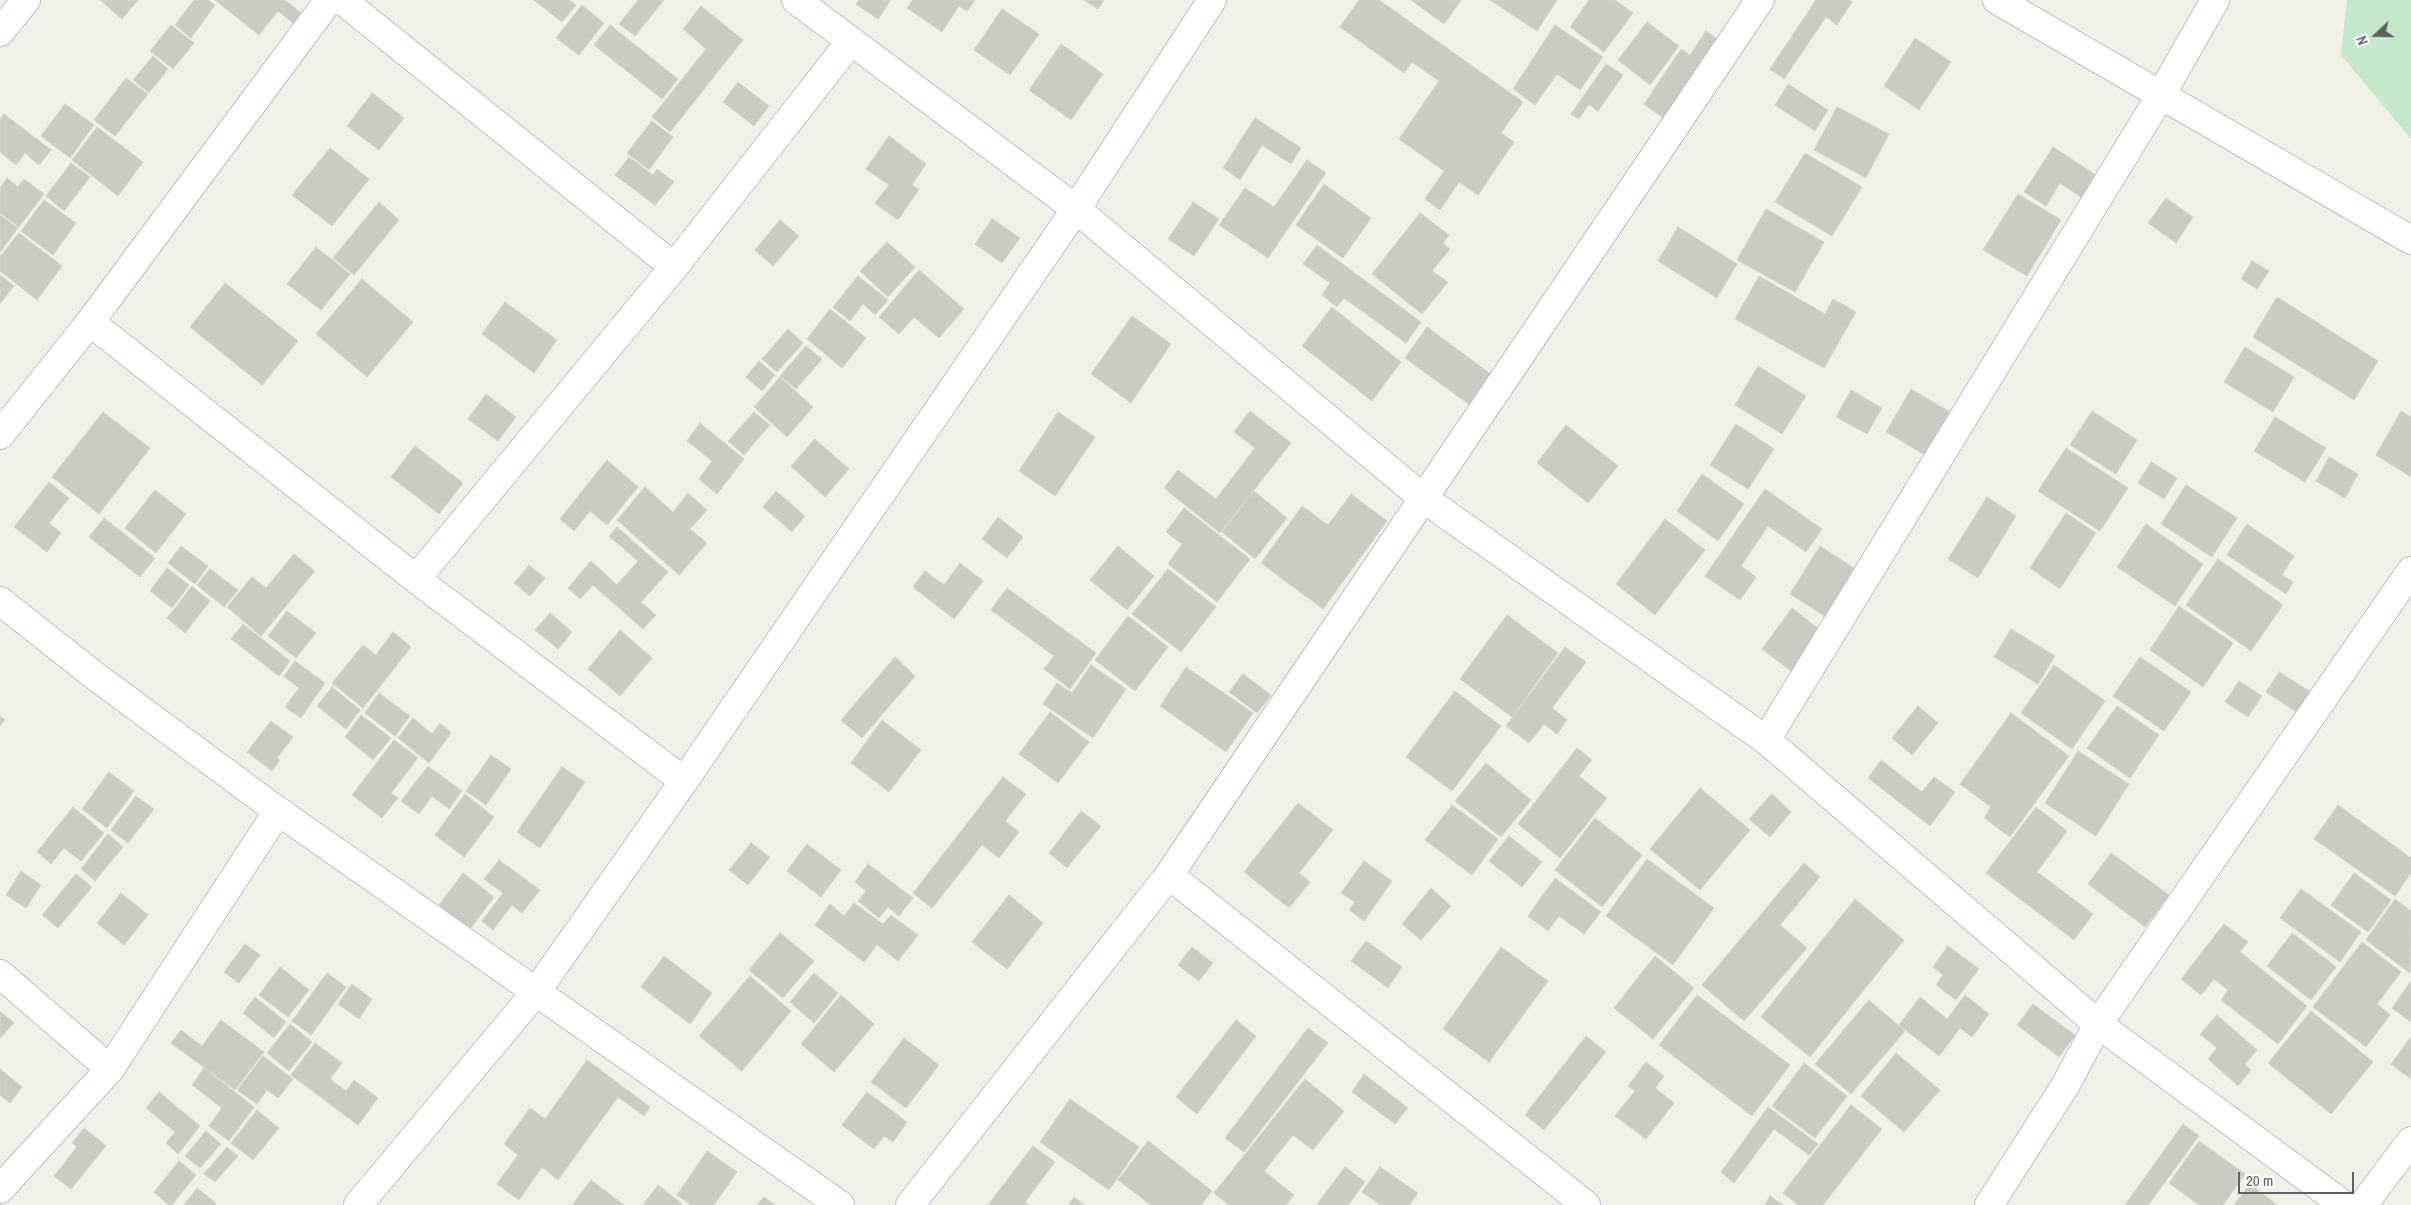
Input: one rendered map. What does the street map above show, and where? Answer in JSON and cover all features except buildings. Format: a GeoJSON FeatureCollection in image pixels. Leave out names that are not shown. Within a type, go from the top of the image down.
{"type":"FeatureCollection","features":[{"type":"Feature","properties":{"kind":"street"},"geometry":{"type":"LineString","coordinates":[[0,32],[26,0]]}},
{"type":"Feature","properties":{"kind":"street"},"geometry":{"type":"LineString","coordinates":[[0,435],[90,322],[328,0]]}},
{"type":"Feature","properties":{"kind":"street"},"geometry":{"type":"LineString","coordinates":[[342,0],[674,267]]}},
{"type":"Feature","properties":{"kind":"street"},"geometry":{"type":"LineString","coordinates":[[796,0],[1076,209],[1423,498],[1766,740],[2098,1024],[2344,1205]]}},
{"type":"Feature","properties":{"kind":"street"},"geometry":{"type":"LineString","coordinates":[[358,1205],[536,992],[684,781],[1076,209],[1212,0]]}},
{"type":"Feature","properties":{"kind":"street"},"geometry":{"type":"LineString","coordinates":[[910,1205],[1168,875],[1760,0]]}},
{"type":"Feature","properties":{"kind":"street"},"geometry":{"type":"LineString","coordinates":[[1997,0],[2411,240]]}},
{"type":"Feature","properties":{"kind":"street"},"geometry":{"type":"LineString","coordinates":[[1766,740],[2161,95],[2216,0]]}},
{"type":"Feature","properties":{"kind":"street"},"geometry":{"type":"LineString","coordinates":[[416,579],[674,267],[850,41]]}},
{"type":"Feature","properties":{"kind":"street"},"geometry":{"type":"LineString","coordinates":[[90,322],[416,579],[684,781]]}},
{"type":"Feature","properties":{"kind":"street"},"geometry":{"type":"LineString","coordinates":[[1989,1205],[2060,1094],[2098,1024],[2411,571]]}},
{"type":"Feature","properties":{"kind":"street"},"geometry":{"type":"LineString","coordinates":[[0,601],[95,676],[278,811],[840,1205]]}},
{"type":"Feature","properties":{"kind":"street"},"geometry":{"type":"LineString","coordinates":[[0,1189],[110,1069],[278,811]]}},
{"type":"Feature","properties":{"kind":"street"},"geometry":{"type":"LineString","coordinates":[[1168,875],[1586,1205]]}},
{"type":"Feature","properties":{"kind":"street"},"geometry":{"type":"LineString","coordinates":[[0,974],[110,1069]]}},
{"type":"Feature","properties":{"kind":"street"},"geometry":{"type":"LineString","coordinates":[[2362,1205],[2411,1141]]}},
{"type":"Feature","properties":{"kind":"green space"},"geometry":{"type":"Polygon","coordinates":[[[2347,0],[2411,0],[2411,139],[2341,55],[2347,0]]]}}]}
